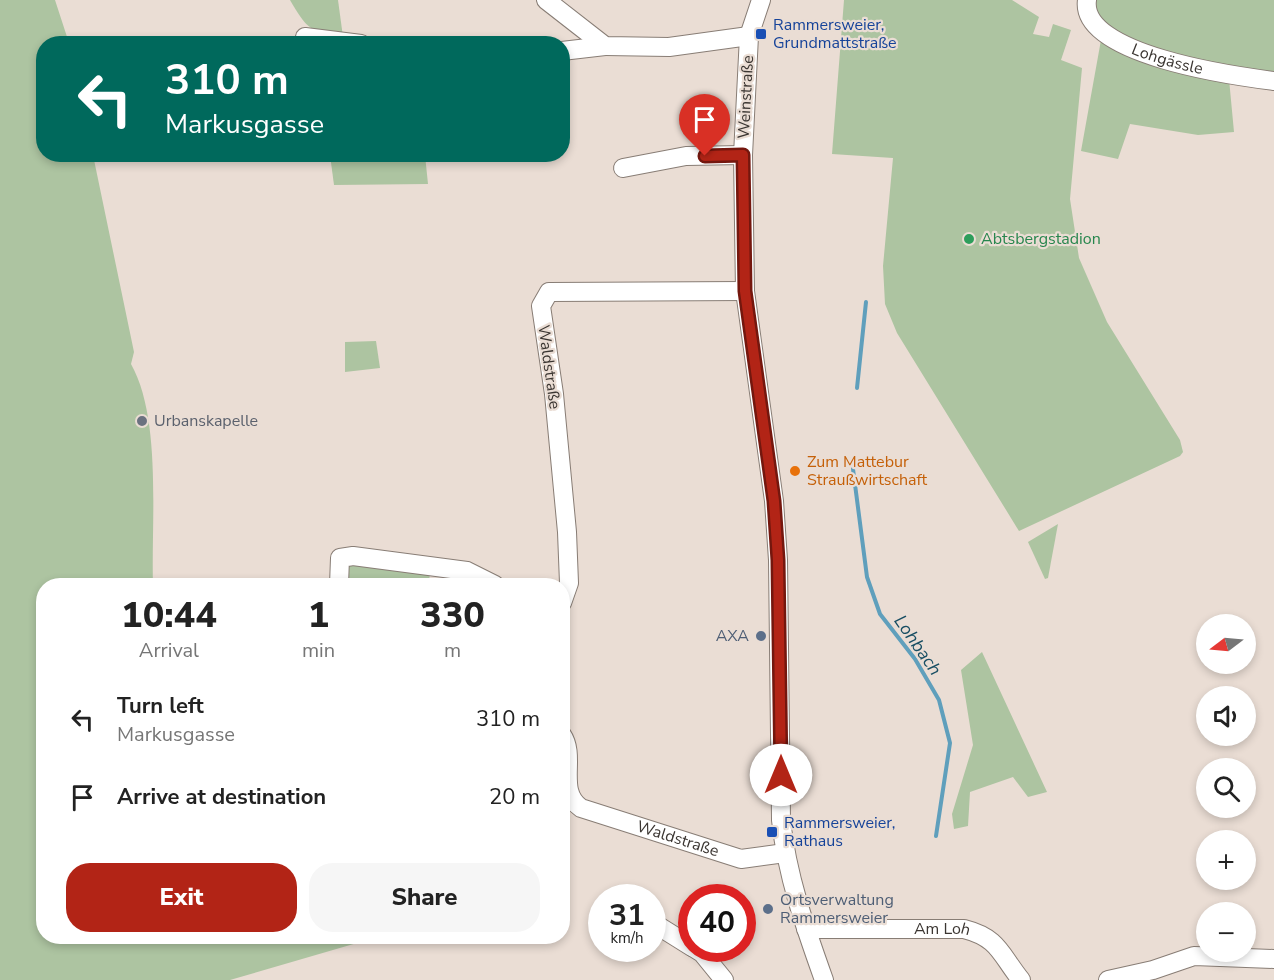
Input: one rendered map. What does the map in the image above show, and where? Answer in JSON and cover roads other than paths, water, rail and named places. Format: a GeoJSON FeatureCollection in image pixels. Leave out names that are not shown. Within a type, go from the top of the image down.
{"type":"FeatureCollection","features":[{"type":"Feature","properties":{"kind":"street"},"geometry":{"type":"LineString","coordinates":[[546,0],[605,46]]}},
{"type":"Feature","properties":{"kind":"street","name":"Weinstraße"},"geometry":{"type":"LineString","coordinates":[[761,0],[749,36],[743,155],[745,291],[774,501],[778,560],[781,820],[785,852],[806,929],[825,980]]}},
{"type":"Feature","properties":{"kind":"street","name":"Lohgässle"},"geometry":{"type":"LineString","coordinates":[[1087,0],[1086,9],[1098,30],[1143,52],[1201,71],[1274,81]]}},
{"type":"Feature","properties":{"kind":"street"},"geometry":{"type":"LineString","coordinates":[[570,50],[605,46],[669,47],[749,36]]}},
{"type":"Feature","properties":{"kind":"street"},"geometry":{"type":"LineString","coordinates":[[623,168],[686,156],[743,155]]}},
{"type":"Feature","properties":{"kind":"street","name":"Waldstraße"},"geometry":{"type":"LineString","coordinates":[[569,578],[567,532],[554,394],[541,306],[549,292],[745,291]]}},
{"type":"Feature","properties":{"kind":"street"},"geometry":{"type":"LineString","coordinates":[[339,578],[340,558],[353,556],[467,571],[481,578]]}},
{"type":"Feature","properties":{"kind":"street","name":"Waldstraße"},"geometry":{"type":"LineString","coordinates":[[570,795],[572,802],[581,808],[741,859],[785,852]]}},
{"type":"Feature","properties":{"kind":"street","name":"Am Loh"},"geometry":{"type":"LineString","coordinates":[[806,929],[964,929],[983,934],[995,945],[1021,980]]}},
{"type":"Feature","properties":{"kind":"street"},"geometry":{"type":"LineString","coordinates":[[1108,980],[1154,970],[1194,956],[1274,959]]}},
{"type":"Feature","properties":{"kind":"street"},"geometry":{"type":"LineString","coordinates":[[709,962],[724,980]]}},
{"type":"Feature","properties":{"kind":"waterway","name":"Lohbach"},"geometry":{"type":"LineString","coordinates":[[857,388],[866,302]]}},
{"type":"Feature","properties":{"kind":"waterway","name":"Lohbach"},"geometry":{"type":"LineString","coordinates":[[853,469],[867,577],[880,614],[915,659],[939,700],[950,743],[936,836]]}},
{"type":"Feature","properties":{"kind":"place","name":"Rammersweier, Grundmattstraße"},"geometry":{"type":"Point","coordinates":[761,34]}},
{"type":"Feature","properties":{"kind":"place","name":"Abtsbergstadion"},"geometry":{"type":"Point","coordinates":[969,239]}},
{"type":"Feature","properties":{"kind":"place","name":"Urbanskapelle"},"geometry":{"type":"Point","coordinates":[142,421]}},
{"type":"Feature","properties":{"kind":"place","name":"Zum Mattebur Straußwirtschaft"},"geometry":{"type":"Point","coordinates":[795,471]}},
{"type":"Feature","properties":{"kind":"place","name":"AXA"},"geometry":{"type":"Point","coordinates":[761,636]}},
{"type":"Feature","properties":{"kind":"place","name":"Rammersweier, Rathaus"},"geometry":{"type":"Point","coordinates":[772,832]}},
{"type":"Feature","properties":{"kind":"place","name":"Ortsverwaltung Rammersweier"},"geometry":{"type":"Point","coordinates":[768,909]}}]}
